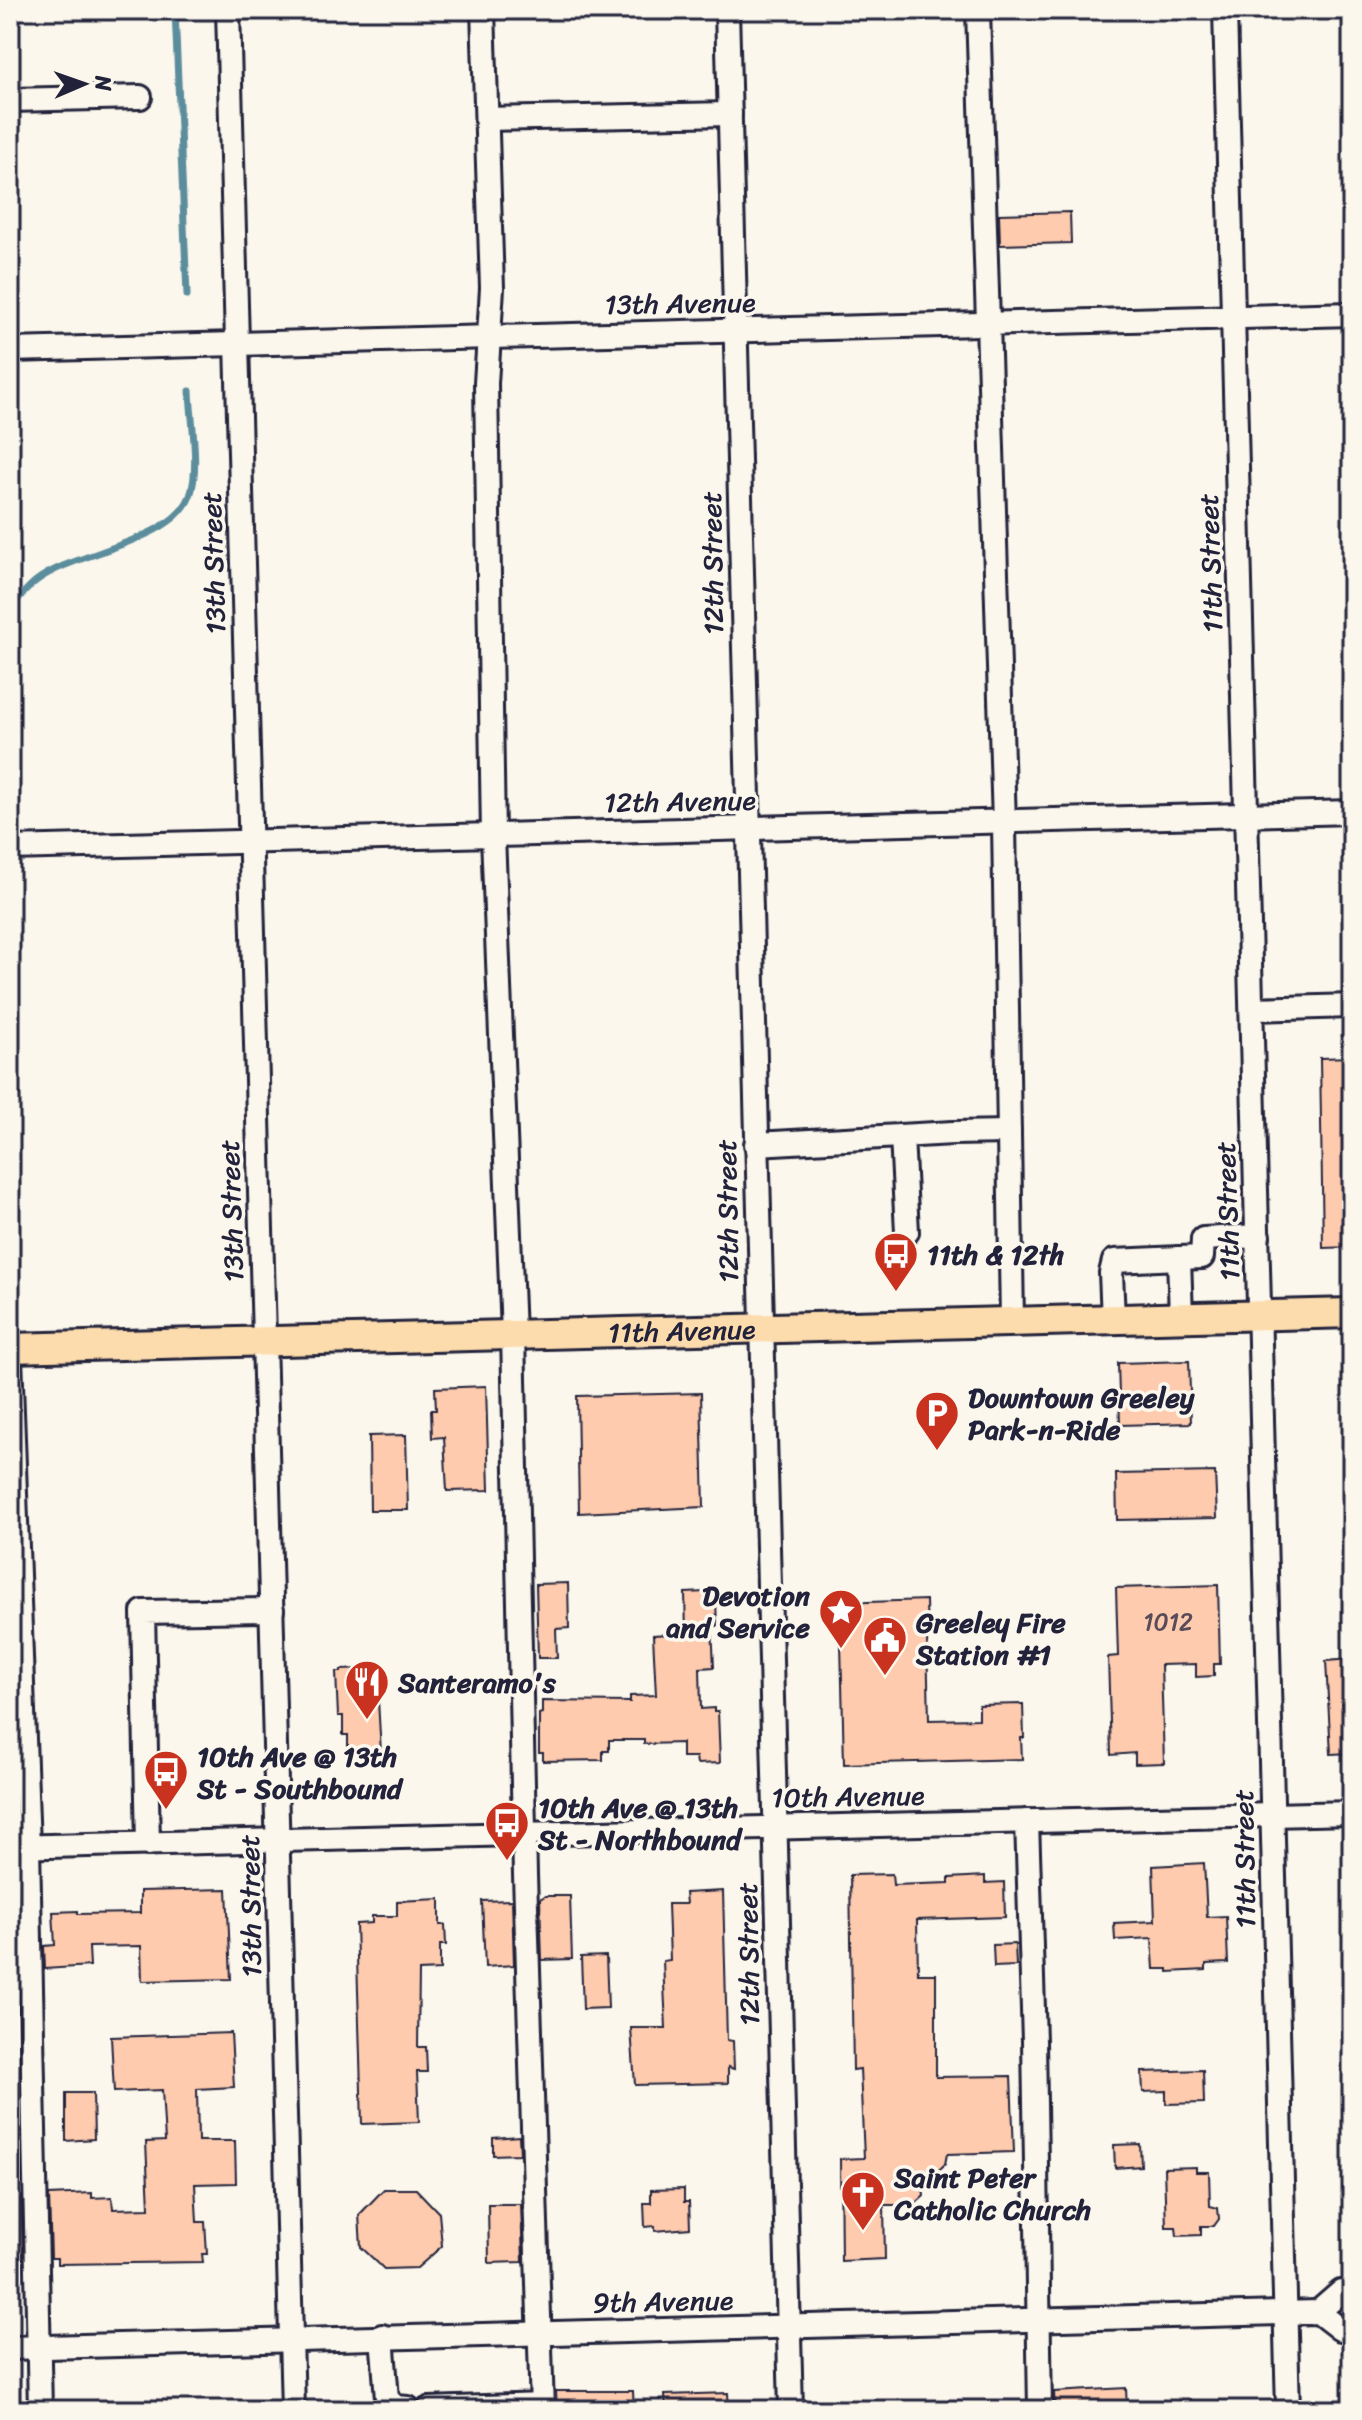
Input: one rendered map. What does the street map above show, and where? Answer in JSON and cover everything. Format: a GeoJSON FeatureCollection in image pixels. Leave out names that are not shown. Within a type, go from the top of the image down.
{"type":"FeatureCollection","features":[{"type":"Feature","properties":{"kind":"main road","name":"11th Avenue"},"geometry":{"type":"LineString","coordinates":[[10,1348],[1352,1313]]}},
{"type":"Feature","properties":{"kind":"street","name":"13th Street"},"geometry":{"type":"LineString","coordinates":[[228,10],[293,2410]]}},
{"type":"Feature","properties":{"kind":"street"},"geometry":{"type":"LineString","coordinates":[[382,2336],[387,2399],[396,2407],[542,2407],[524,1834],[513,1334],[493,836],[486,383],[492,288],[483,10]]}},
{"type":"Feature","properties":{"kind":"street","name":"12th Street"},"geometry":{"type":"LineString","coordinates":[[727,10],[791,2410]]}},
{"type":"Feature","properties":{"kind":"street"},"geometry":{"type":"LineString","coordinates":[[978,10],[1004,823],[1012,1321]]}},
{"type":"Feature","properties":{"kind":"street","name":"11th Street"},"geometry":{"type":"LineString","coordinates":[[1225,10],[1288,2410]]}},
{"type":"Feature","properties":{"kind":"street"},"geometry":{"type":"LineString","coordinates":[[10,100],[140,97]]}},
{"type":"Feature","properties":{"kind":"street"},"geometry":{"type":"LineString","coordinates":[[487,119],[730,114]]}},
{"type":"Feature","properties":{"kind":"street","name":"13th Avenue"},"geometry":{"type":"LineString","coordinates":[[10,350],[1352,314]]}},
{"type":"Feature","properties":{"kind":"street","name":"12th Avenue"},"geometry":{"type":"LineString","coordinates":[[10,848],[1352,812]]}},
{"type":"Feature","properties":{"kind":"street"},"geometry":{"type":"LineString","coordinates":[[1252,1009],[1352,1006]]}},
{"type":"Feature","properties":{"kind":"street"},"geometry":{"type":"LineString","coordinates":[[756,1144],[1009,1132]]}},
{"type":"Feature","properties":{"kind":"street"},"geometry":{"type":"LineString","coordinates":[[902,1136],[907,1232]]}},
{"type":"Feature","properties":{"kind":"street"},"geometry":{"type":"LineString","coordinates":[[1113,1319],[1111,1273],[1114,1261],[1202,1257],[1203,1239],[1258,1236]]}},
{"type":"Feature","properties":{"kind":"street"},"geometry":{"type":"LineString","coordinates":[[1179,1258],[1181,1317]]}},
{"type":"Feature","properties":{"kind":"street"},"geometry":{"type":"LineString","coordinates":[[10,1357],[19,1847],[40,2410]]}},
{"type":"Feature","properties":{"kind":"street"},"geometry":{"type":"LineString","coordinates":[[148,1844],[143,1612],[272,1610]]}},
{"type":"Feature","properties":{"kind":"street","name":"10th Avenue"},"geometry":{"type":"LineString","coordinates":[[19,1847],[1352,1813]]}},
{"type":"Feature","properties":{"kind":"street"},"geometry":{"type":"LineString","coordinates":[[1027,1821],[1040,2410]]}},
{"type":"Feature","properties":{"kind":"street","name":"9th Avenue"},"geometry":{"type":"LineString","coordinates":[[10,2348],[1285,2314],[1318,2312],[1341,2292],[1352,2292]]}},
{"type":"Feature","properties":{"kind":"street"},"geometry":{"type":"LineString","coordinates":[[1318,2312],[1340,2329],[1352,2329]]}},
{"type":"Feature","properties":{"kind":"building"},"geometry":{"type":"Polygon","coordinates":[[[1070,212],[1071,243],[1000,245],[999,214],[1070,212]]]}},
{"type":"Feature","properties":{"kind":"building"},"geometry":{"type":"Polygon","coordinates":[[[1352,1057],[1352,1247],[1323,1248],[1320,1058],[1352,1057]]]}},
{"type":"Feature","properties":{"kind":"building"},"geometry":{"type":"Polygon","coordinates":[[[1189,1361],[1191,1423],[1120,1425],[1118,1363],[1189,1361]]]}},
{"type":"Feature","properties":{"kind":"building"},"geometry":{"type":"Polygon","coordinates":[[[486,1386],[489,1490],[447,1491],[444,1437],[432,1438],[431,1410],[436,1410],[435,1388],[486,1386]]]}},
{"type":"Feature","properties":{"kind":"building"},"geometry":{"type":"Polygon","coordinates":[[[701,1393],[704,1507],[579,1513],[577,1396],[701,1393]]]}},
{"type":"Feature","properties":{"kind":"building"},"geometry":{"type":"Polygon","coordinates":[[[406,1435],[408,1510],[370,1510],[369,1436],[406,1435]]]}},
{"type":"Feature","properties":{"kind":"building"},"geometry":{"type":"Polygon","coordinates":[[[1215,1472],[1217,1518],[1117,1520],[1116,1474],[1215,1472]]]}},
{"type":"Feature","properties":{"kind":"building"},"geometry":{"type":"Polygon","coordinates":[[[568,1583],[569,1628],[556,1629],[557,1658],[538,1658],[536,1584],[568,1583]]]}},
{"type":"Feature","properties":{"kind":"building"},"geometry":{"type":"Polygon","coordinates":[[[1218,1585],[1220,1664],[1214,1664],[1214,1676],[1196,1677],[1196,1664],[1161,1665],[1164,1763],[1135,1764],[1135,1753],[1111,1755],[1108,1657],[1118,1656],[1116,1588],[1218,1585]]]}},
{"type":"Feature","properties":{"kind":"building"},"geometry":{"type":"Polygon","coordinates":[[[706,1592],[706,1599],[716,1599],[717,1626],[712,1626],[714,1667],[700,1668],[701,1709],[714,1708],[718,1711],[720,1763],[697,1764],[696,1757],[682,1757],[682,1743],[644,1744],[644,1740],[609,1740],[609,1751],[603,1751],[603,1760],[543,1761],[543,1753],[539,1753],[542,1701],[630,1702],[630,1696],[656,1695],[653,1635],[686,1633],[685,1593],[706,1592]]]}},
{"type":"Feature","properties":{"kind":"building","name":"Greeley Fire Station #1"},"geometry":{"type":"Polygon","coordinates":[[[926,1600],[929,1720],[979,1719],[979,1705],[1023,1704],[1022,1759],[844,1764],[840,1603],[926,1600]]]}},
{"type":"Feature","properties":{"kind":"building"},"geometry":{"type":"Polygon","coordinates":[[[1352,1659],[1352,1753],[1331,1754],[1326,1661],[1352,1659]]]}},
{"type":"Feature","properties":{"kind":"building"},"geometry":{"type":"Polygon","coordinates":[[[364,1669],[364,1673],[374,1673],[381,1753],[348,1754],[348,1735],[343,1735],[343,1716],[338,1716],[336,1672],[364,1669]]]}},
{"type":"Feature","properties":{"kind":"building"},"geometry":{"type":"Polygon","coordinates":[[[1204,1863],[1207,1917],[1226,1916],[1228,1963],[1206,1964],[1206,1970],[1168,1972],[1168,1969],[1154,1969],[1152,1938],[1115,1940],[1114,1923],[1155,1921],[1153,1866],[1204,1863]]]}},
{"type":"Feature","properties":{"kind":"building"},"geometry":{"type":"Polygon","coordinates":[[[892,1874],[893,1885],[949,1883],[949,1878],[985,1876],[985,1883],[1004,1882],[1005,1917],[917,1920],[918,1974],[936,1974],[936,2077],[1011,2076],[1014,2152],[947,2154],[945,2164],[923,2186],[924,2196],[914,2205],[884,2205],[885,2259],[841,2261],[840,2159],[864,2158],[860,2069],[853,2070],[850,1875],[892,1874]]]}},
{"type":"Feature","properties":{"kind":"building"},"geometry":{"type":"Polygon","coordinates":[[[227,1889],[231,1979],[142,1981],[141,1946],[89,1947],[90,1966],[45,1969],[44,1946],[55,1945],[53,1912],[140,1913],[140,1891],[227,1889]]]}},
{"type":"Feature","properties":{"kind":"building"},"geometry":{"type":"Polygon","coordinates":[[[723,1891],[727,2040],[733,2041],[734,2069],[728,2067],[728,2083],[635,2085],[631,2028],[666,2028],[663,1961],[670,1960],[668,1904],[686,1904],[685,1893],[723,1891]]]}},
{"type":"Feature","properties":{"kind":"building"},"geometry":{"type":"Polygon","coordinates":[[[545,1896],[570,1896],[572,1959],[542,1960],[540,1899],[545,1896]]]}},
{"type":"Feature","properties":{"kind":"building"},"geometry":{"type":"Polygon","coordinates":[[[440,1899],[440,1925],[445,1925],[446,1945],[440,1945],[440,1970],[419,1971],[418,2047],[426,2047],[427,2072],[417,2072],[419,2122],[362,2124],[356,1924],[372,1923],[372,1916],[397,1916],[397,1901],[440,1899]]]}},
{"type":"Feature","properties":{"kind":"building"},"geometry":{"type":"Polygon","coordinates":[[[512,1900],[514,1965],[485,1967],[482,1901],[512,1900]]]}},
{"type":"Feature","properties":{"kind":"building"},"geometry":{"type":"Polygon","coordinates":[[[1015,1944],[1016,1966],[994,1967],[993,1945],[1015,1944]]]}},
{"type":"Feature","properties":{"kind":"building"},"geometry":{"type":"Polygon","coordinates":[[[606,1956],[608,2008],[583,2009],[581,1957],[606,1956]]]}},
{"type":"Feature","properties":{"kind":"building"},"geometry":{"type":"Polygon","coordinates":[[[231,2033],[234,2087],[197,2089],[198,2141],[235,2141],[236,2183],[195,2184],[197,2222],[205,2222],[207,2254],[202,2254],[203,2262],[57,2264],[57,2258],[51,2258],[49,2195],[92,2193],[92,2198],[112,2197],[113,2209],[149,2208],[146,2142],[165,2141],[162,2090],[114,2092],[111,2037],[231,2033]]]}},
{"type":"Feature","properties":{"kind":"building"},"geometry":{"type":"Polygon","coordinates":[[[1203,2070],[1204,2103],[1166,2104],[1166,2091],[1143,2092],[1142,2072],[1203,2070]]]}},
{"type":"Feature","properties":{"kind":"building"},"geometry":{"type":"Polygon","coordinates":[[[66,2093],[93,2093],[94,2139],[66,2141],[66,2093]]]}},
{"type":"Feature","properties":{"kind":"building"},"geometry":{"type":"Polygon","coordinates":[[[519,2136],[520,2154],[493,2155],[493,2138],[519,2136]]]}},
{"type":"Feature","properties":{"kind":"building"},"geometry":{"type":"Polygon","coordinates":[[[1140,2144],[1141,2166],[1115,2168],[1114,2145],[1140,2144]]]}},
{"type":"Feature","properties":{"kind":"building"},"geometry":{"type":"Polygon","coordinates":[[[1196,2167],[1196,2172],[1209,2172],[1210,2206],[1218,2208],[1219,2219],[1214,2226],[1201,2226],[1201,2235],[1177,2236],[1176,2227],[1166,2227],[1164,2168],[1196,2167]]]}},
{"type":"Feature","properties":{"kind":"building"},"geometry":{"type":"Polygon","coordinates":[[[384,2189],[416,2189],[439,2213],[442,2246],[417,2268],[384,2269],[361,2247],[359,2215],[384,2189]]]}},
{"type":"Feature","properties":{"kind":"building"},"geometry":{"type":"Polygon","coordinates":[[[684,2189],[684,2202],[689,2202],[690,2228],[655,2231],[655,2226],[645,2227],[644,2203],[651,2203],[651,2190],[684,2189]]]}},
{"type":"Feature","properties":{"kind":"building"},"geometry":{"type":"Polygon","coordinates":[[[10,2196],[21,2196],[23,2259],[10,2259],[10,2196]]]}},
{"type":"Feature","properties":{"kind":"building"},"geometry":{"type":"Polygon","coordinates":[[[488,2204],[521,2204],[523,2262],[489,2263],[488,2204]]]}},
{"type":"Feature","properties":{"kind":"building"},"geometry":{"type":"Polygon","coordinates":[[[1126,2388],[1127,2410],[1055,2410],[1054,2392],[1126,2388]]]}},
{"type":"Feature","properties":{"kind":"building"},"geometry":{"type":"Polygon","coordinates":[[[556,2391],[633,2391],[634,2410],[557,2410],[556,2391]]]}},
{"type":"Feature","properties":{"kind":"building"},"geometry":{"type":"Polygon","coordinates":[[[728,2393],[729,2410],[666,2410],[665,2395],[728,2393]]]}},
{"type":"Feature","properties":{"kind":"waterway"},"geometry":{"type":"LineString","coordinates":[[175,10],[187,295]]}},
{"type":"Feature","properties":{"kind":"waterway"},"geometry":{"type":"LineString","coordinates":[[10,607],[33,584],[53,571],[144,536],[180,512],[193,485],[190,391]]}},
{"type":"Feature","properties":{"kind":"place","name":"11th & 12th"},"geometry":{"type":"Point","coordinates":[896,1293]}},
{"type":"Feature","properties":{"kind":"place","name":"Downtown Greeley Park-n-Ride"},"geometry":{"type":"Point","coordinates":[937,1452]}},
{"type":"Feature","properties":{"kind":"place","name":"Devotion and Service"},"geometry":{"type":"Point","coordinates":[841,1650]}},
{"type":"Feature","properties":{"kind":"place","name":"Greeley Fire Station #1"},"geometry":{"type":"Point","coordinates":[885,1677]}},
{"type":"Feature","properties":{"kind":"place","name":"Santeramo's"},"geometry":{"type":"Point","coordinates":[367,1721]}},
{"type":"Feature","properties":{"kind":"place","name":"10th Ave @ 13th St - Southbound"},"geometry":{"type":"Point","coordinates":[166,1811]}},
{"type":"Feature","properties":{"kind":"place","name":"10th Ave @ 13th St - Northbound"},"geometry":{"type":"Point","coordinates":[507,1862]}},
{"type":"Feature","properties":{"kind":"place","name":"Saint Peter Catholic Church"},"geometry":{"type":"Point","coordinates":[863,2232]}}]}
